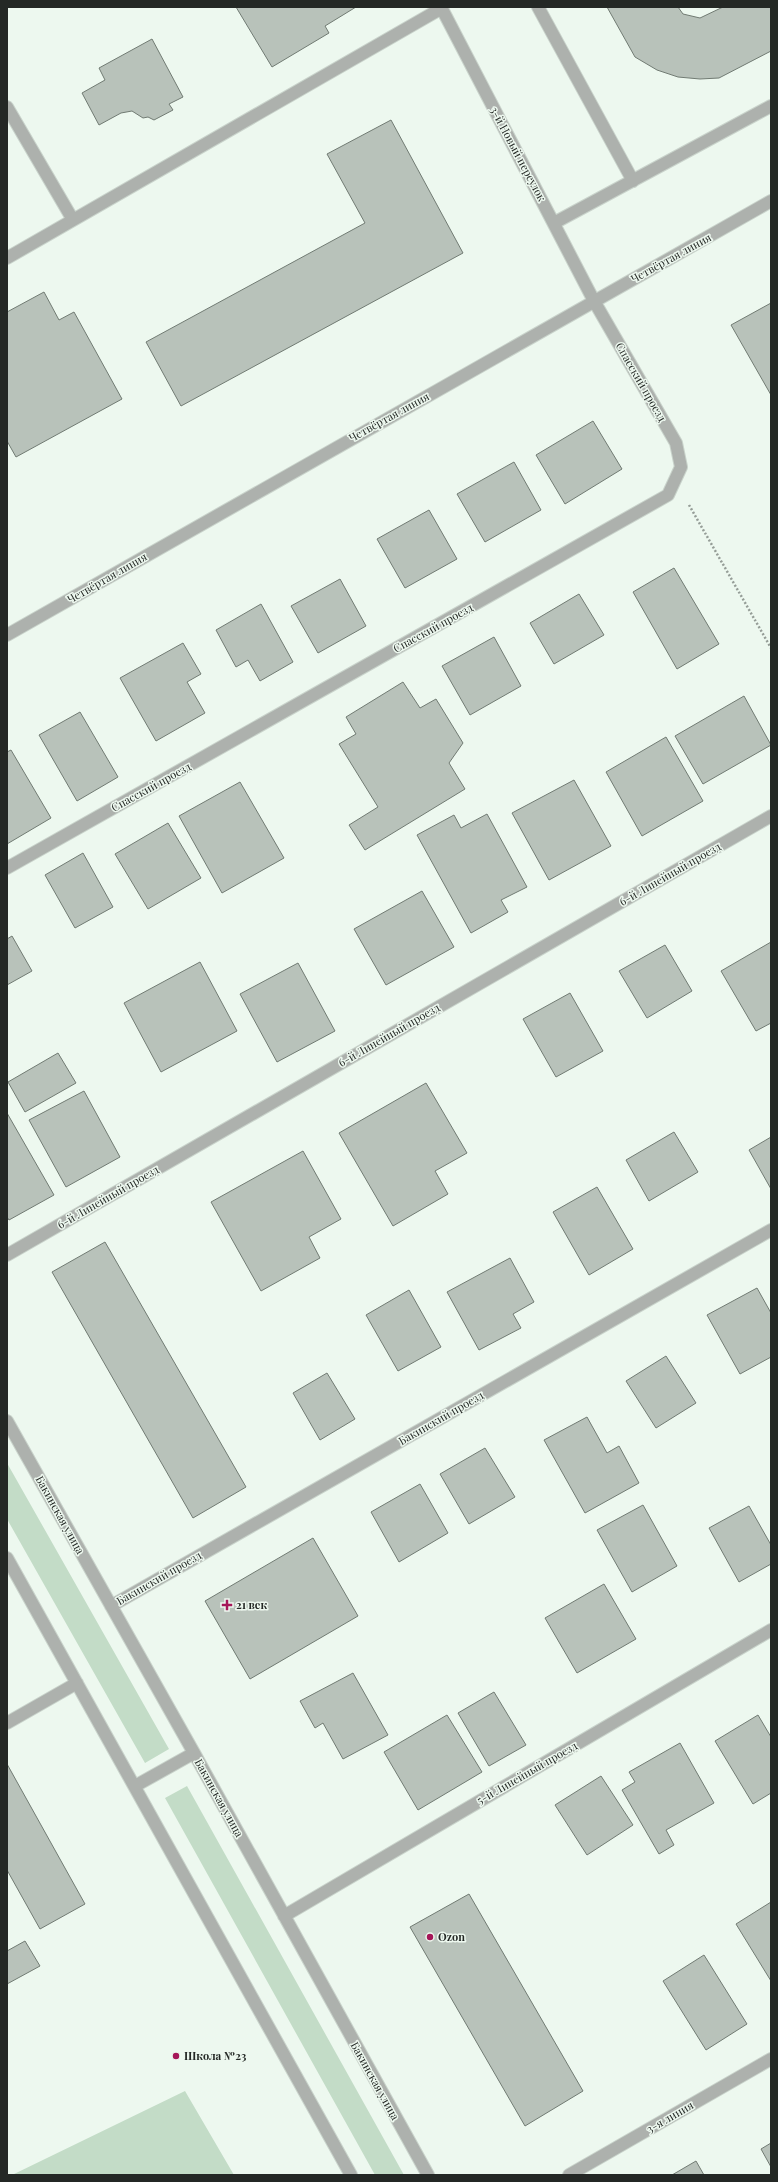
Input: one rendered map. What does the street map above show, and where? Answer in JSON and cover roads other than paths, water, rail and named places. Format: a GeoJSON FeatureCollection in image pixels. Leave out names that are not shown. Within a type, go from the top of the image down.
{"type":"FeatureCollection","features":[{"type":"Feature","properties":{"kind":"street"},"geometry":{"type":"LineString","coordinates":[[538,7],[633,181]]}},
{"type":"Feature","properties":{"kind":"street"},"geometry":{"type":"LineString","coordinates":[[7,258],[441,8]]}},
{"type":"Feature","properties":{"kind":"street","name":"3-й Новый переулок"},"geometry":{"type":"LineString","coordinates":[[441,8],[594,301]]}},
{"type":"Feature","properties":{"kind":"street"},"geometry":{"type":"LineString","coordinates":[[554,223],[771,106]]}},
{"type":"Feature","properties":{"kind":"street"},"geometry":{"type":"LineString","coordinates":[[7,107],[72,220]]}},
{"type":"Feature","properties":{"kind":"street","name":"Четвёртая линия"},"geometry":{"type":"LineString","coordinates":[[7,635],[771,201]]}},
{"type":"Feature","properties":{"kind":"street","name":"Спасский проезд"},"geometry":{"type":"LineString","coordinates":[[7,868],[668,495],[681,467],[676,443],[594,301]]}},
{"type":"Feature","properties":{"kind":"street","name":"6-й Линейный проезд"},"geometry":{"type":"LineString","coordinates":[[7,1255],[771,816]]}},
{"type":"Feature","properties":{"kind":"street","name":"Бакинский проезд"},"geometry":{"type":"LineString","coordinates":[[111,1606],[771,1230]]}},
{"type":"Feature","properties":{"kind":"street","name":"Бакинская улица"},"geometry":{"type":"LineString","coordinates":[[7,1421],[194,1753],[428,2175]]}},
{"type":"Feature","properties":{"kind":"street"},"geometry":{"type":"LineString","coordinates":[[7,1558],[136,1786],[351,2175]]}},
{"type":"Feature","properties":{"kind":"street","name":"5-й Линейный проезд"},"geometry":{"type":"LineString","coordinates":[[284,1916],[771,1630]]}},
{"type":"Feature","properties":{"kind":"street"},"geometry":{"type":"LineString","coordinates":[[7,1723],[77,1683]]}},
{"type":"Feature","properties":{"kind":"street"},"geometry":{"type":"LineString","coordinates":[[136,1786],[194,1753]]}},
{"type":"Feature","properties":{"kind":"street","name":"3-я линия"},"geometry":{"type":"LineString","coordinates":[[569,2175],[771,2059]]}},
{"type":"Feature","properties":{"kind":"place","name":"21 век"},"geometry":{"type":"Point","coordinates":[227,1605]}},
{"type":"Feature","properties":{"kind":"place","name":"Ozon"},"geometry":{"type":"Point","coordinates":[430,1937]}},
{"type":"Feature","properties":{"kind":"place","name":"Школа №23"},"geometry":{"type":"Point","coordinates":[176,2056]}}]}
